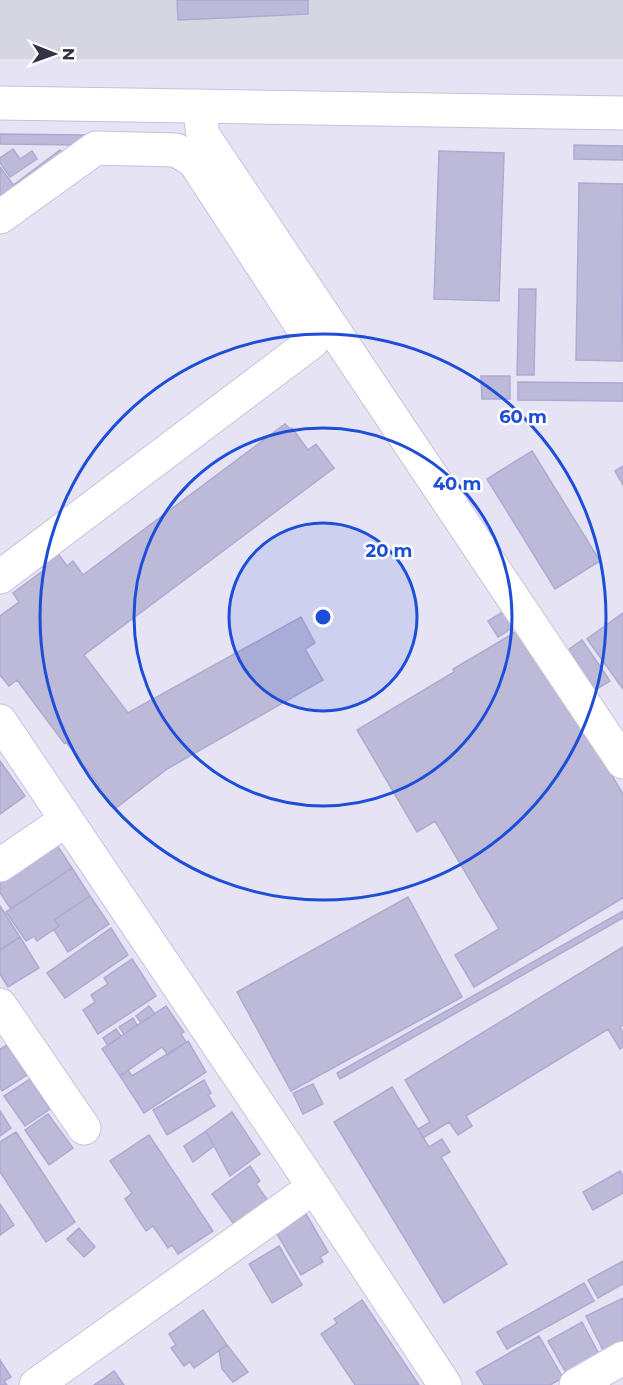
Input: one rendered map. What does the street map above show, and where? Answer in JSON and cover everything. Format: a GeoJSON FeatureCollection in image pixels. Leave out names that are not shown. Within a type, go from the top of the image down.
{"type":"FeatureCollection","features":[{"type":"Feature","properties":{"kind":"street"},"geometry":{"type":"LineString","coordinates":[[0,103],[192,130],[623,762]]}},
{"type":"Feature","properties":{"kind":"street"},"geometry":{"type":"LineString","coordinates":[[0,217],[96,148],[192,130],[623,112]]}},
{"type":"Feature","properties":{"kind":"street"},"geometry":{"type":"LineString","coordinates":[[0,577],[312,342],[194,161],[192,130]]}},
{"type":"Feature","properties":{"kind":"street"},"geometry":{"type":"LineString","coordinates":[[0,721],[445,1385]]}},
{"type":"Feature","properties":{"kind":"street"},"geometry":{"type":"LineString","coordinates":[[0,866],[66,820]]}},
{"type":"Feature","properties":{"kind":"street"},"geometry":{"type":"LineString","coordinates":[[0,1005],[84,1128]]}},
{"type":"Feature","properties":{"kind":"street"},"geometry":{"type":"LineString","coordinates":[[36,1385],[314,1187]]}},
{"type":"Feature","properties":{"kind":"street"},"geometry":{"type":"LineString","coordinates":[[576,1385],[623,1358]]}},
{"type":"Feature","properties":{"kind":"shaded area"},"geometry":{"type":"Polygon","coordinates":[[[0,0],[623,0],[623,59],[0,59],[0,0]]]}},
{"type":"Feature","properties":{"kind":"building"},"geometry":{"type":"Polygon","coordinates":[[[177,0],[308,0],[308,14],[178,20],[177,0]]]}},
{"type":"Feature","properties":{"kind":"building"},"geometry":{"type":"Polygon","coordinates":[[[0,134],[86,135],[86,145],[0,144],[0,134]]]}},
{"type":"Feature","properties":{"kind":"building"},"geometry":{"type":"Polygon","coordinates":[[[574,145],[623,146],[623,160],[574,159],[574,145]]]}},
{"type":"Feature","properties":{"kind":"building"},"geometry":{"type":"Polygon","coordinates":[[[13,149],[20,159],[32,151],[37,159],[10,177],[0,163],[0,158],[13,149]]]}},
{"type":"Feature","properties":{"kind":"building"},"geometry":{"type":"Polygon","coordinates":[[[60,150],[66,156],[20,191],[15,184],[60,150]]]}},
{"type":"Feature","properties":{"kind":"building"},"geometry":{"type":"Polygon","coordinates":[[[439,151],[504,153],[499,301],[434,299],[439,151]]]}},
{"type":"Feature","properties":{"kind":"building"},"geometry":{"type":"Polygon","coordinates":[[[0,167],[15,187],[0,207],[0,167]]]}},
{"type":"Feature","properties":{"kind":"building"},"geometry":{"type":"Polygon","coordinates":[[[579,183],[623,184],[622,361],[576,360],[579,183]]]}},
{"type":"Feature","properties":{"kind":"building"},"geometry":{"type":"Polygon","coordinates":[[[519,289],[536,289],[534,375],[517,375],[519,289]]]}},
{"type":"Feature","properties":{"kind":"building"},"geometry":{"type":"Polygon","coordinates":[[[481,376],[510,376],[510,399],[482,399],[481,376]]]}},
{"type":"Feature","properties":{"kind":"building"},"geometry":{"type":"Polygon","coordinates":[[[518,382],[623,383],[623,401],[518,400],[518,382]]]}},
{"type":"Feature","properties":{"kind":"building"},"geometry":{"type":"Polygon","coordinates":[[[285,424],[290,429],[292,428],[308,450],[316,444],[334,468],[84,655],[128,713],[301,617],[315,643],[305,649],[323,680],[167,769],[116,808],[113,804],[111,806],[96,787],[99,785],[17,680],[9,686],[0,675],[0,616],[19,602],[13,593],[44,570],[41,565],[57,552],[67,566],[73,561],[83,575],[285,424]]]}},
{"type":"Feature","properties":{"kind":"building"},"geometry":{"type":"Polygon","coordinates":[[[532,451],[600,561],[555,589],[487,479],[532,451]]]}},
{"type":"Feature","properties":{"kind":"building"},"geometry":{"type":"Polygon","coordinates":[[[623,466],[623,485],[615,471],[623,466]]]}},
{"type":"Feature","properties":{"kind":"building"},"geometry":{"type":"Polygon","coordinates":[[[511,607],[520,623],[498,637],[488,621],[511,607]]]}},
{"type":"Feature","properties":{"kind":"building"},"geometry":{"type":"Polygon","coordinates":[[[623,613],[623,689],[587,639],[623,613]]]}},
{"type":"Feature","properties":{"kind":"building"},"geometry":{"type":"Polygon","coordinates":[[[524,627],[623,794],[623,898],[474,987],[455,955],[499,929],[435,821],[417,832],[357,730],[524,627]]]}},
{"type":"Feature","properties":{"kind":"building"},"geometry":{"type":"Polygon","coordinates":[[[582,640],[610,681],[595,690],[568,650],[582,640]]]}},
{"type":"Feature","properties":{"kind":"building"},"geometry":{"type":"Polygon","coordinates":[[[0,761],[25,796],[0,814],[0,761]]]}},
{"type":"Feature","properties":{"kind":"building"},"geometry":{"type":"Polygon","coordinates":[[[55,842],[72,868],[11,909],[0,893],[0,878],[55,842]]]}},
{"type":"Feature","properties":{"kind":"building"},"geometry":{"type":"Polygon","coordinates":[[[72,868],[90,896],[54,920],[59,926],[37,941],[34,936],[26,941],[6,912],[72,868]]]}},
{"type":"Feature","properties":{"kind":"building"},"geometry":{"type":"Polygon","coordinates":[[[90,896],[109,924],[68,952],[54,930],[59,926],[54,920],[90,896]]]}},
{"type":"Feature","properties":{"kind":"building"},"geometry":{"type":"Polygon","coordinates":[[[408,897],[462,997],[291,1091],[237,992],[408,897]]]}},
{"type":"Feature","properties":{"kind":"building"},"geometry":{"type":"Polygon","coordinates":[[[0,906],[20,937],[0,950],[0,906]]]}},
{"type":"Feature","properties":{"kind":"building"},"geometry":{"type":"Polygon","coordinates":[[[623,911],[623,918],[340,1079],[337,1073],[623,911]]]}},
{"type":"Feature","properties":{"kind":"building"},"geometry":{"type":"Polygon","coordinates":[[[111,928],[128,955],[65,998],[47,973],[111,928]]]}},
{"type":"Feature","properties":{"kind":"building"},"geometry":{"type":"Polygon","coordinates":[[[20,937],[39,968],[8,987],[0,974],[0,950],[20,937]]]}},
{"type":"Feature","properties":{"kind":"building"},"geometry":{"type":"Polygon","coordinates":[[[623,947],[623,1025],[620,1027],[623,1033],[623,1047],[620,1049],[608,1029],[466,1116],[472,1126],[458,1135],[449,1122],[423,1138],[418,1129],[430,1122],[405,1080],[623,947]]]}},
{"type":"Feature","properties":{"kind":"building"},"geometry":{"type":"Polygon","coordinates":[[[132,959],[156,996],[98,1034],[83,1010],[95,1002],[91,995],[108,984],[104,978],[132,959]]]}},
{"type":"Feature","properties":{"kind":"building"},"geometry":{"type":"Polygon","coordinates":[[[149,1006],[155,1014],[141,1023],[136,1016],[149,1006]]]}},
{"type":"Feature","properties":{"kind":"building"},"geometry":{"type":"Polygon","coordinates":[[[166,1006],[184,1032],[181,1034],[186,1042],[168,1055],[162,1047],[120,1076],[102,1049],[166,1006]]]}},
{"type":"Feature","properties":{"kind":"building"},"geometry":{"type":"Polygon","coordinates":[[[133,1018],[137,1025],[124,1034],[119,1027],[133,1018]]]}},
{"type":"Feature","properties":{"kind":"building"},"geometry":{"type":"Polygon","coordinates":[[[116,1029],[121,1036],[108,1046],[103,1038],[116,1029]]]}},
{"type":"Feature","properties":{"kind":"building"},"geometry":{"type":"Polygon","coordinates":[[[188,1041],[206,1072],[144,1113],[120,1076],[128,1070],[132,1076],[188,1041]]]}},
{"type":"Feature","properties":{"kind":"building"},"geometry":{"type":"Polygon","coordinates":[[[7,1045],[27,1075],[2,1091],[0,1088],[0,1049],[7,1045]]]}},
{"type":"Feature","properties":{"kind":"building"},"geometry":{"type":"Polygon","coordinates":[[[30,1079],[50,1109],[25,1126],[4,1096],[30,1079]]]}},
{"type":"Feature","properties":{"kind":"building"},"geometry":{"type":"Polygon","coordinates":[[[204,1080],[211,1093],[208,1095],[215,1106],[167,1135],[153,1110],[204,1080]]]}},
{"type":"Feature","properties":{"kind":"building"},"geometry":{"type":"Polygon","coordinates":[[[313,1084],[323,1104],[303,1114],[293,1093],[313,1084]]]}},
{"type":"Feature","properties":{"kind":"building"},"geometry":{"type":"Polygon","coordinates":[[[392,1087],[429,1147],[442,1139],[450,1152],[441,1157],[507,1264],[444,1303],[334,1122],[392,1087]]]}},
{"type":"Feature","properties":{"kind":"building"},"geometry":{"type":"Polygon","coordinates":[[[0,1111],[11,1128],[0,1136],[0,1111]]]}},
{"type":"Feature","properties":{"kind":"building"},"geometry":{"type":"Polygon","coordinates":[[[232,1112],[260,1154],[230,1176],[206,1131],[232,1112]]]}},
{"type":"Feature","properties":{"kind":"building"},"geometry":{"type":"Polygon","coordinates":[[[48,1114],[73,1148],[49,1165],[25,1130],[48,1114]]]}},
{"type":"Feature","properties":{"kind":"building"},"geometry":{"type":"Polygon","coordinates":[[[206,1131],[214,1146],[193,1162],[184,1146],[206,1131]]]}},
{"type":"Feature","properties":{"kind":"building"},"geometry":{"type":"Polygon","coordinates":[[[16,1132],[75,1222],[46,1242],[0,1172],[0,1142],[16,1132]]]}},
{"type":"Feature","properties":{"kind":"building"},"geometry":{"type":"Polygon","coordinates":[[[149,1135],[213,1231],[178,1254],[172,1245],[168,1248],[153,1226],[146,1231],[125,1199],[132,1193],[110,1161],[149,1135]]]}},
{"type":"Feature","properties":{"kind":"building"},"geometry":{"type":"Polygon","coordinates":[[[250,1166],[260,1181],[256,1184],[269,1202],[236,1227],[212,1194],[250,1166]]]}},
{"type":"Feature","properties":{"kind":"building"},"geometry":{"type":"Polygon","coordinates":[[[620,1171],[623,1176],[623,1193],[593,1210],[583,1192],[620,1171]]]}},
{"type":"Feature","properties":{"kind":"building"},"geometry":{"type":"Polygon","coordinates":[[[0,1204],[14,1225],[0,1235],[0,1204]]]}},
{"type":"Feature","properties":{"kind":"building"},"geometry":{"type":"Polygon","coordinates":[[[306,1214],[328,1252],[320,1257],[323,1262],[301,1275],[276,1232],[306,1214]]]}},
{"type":"Feature","properties":{"kind":"building"},"geometry":{"type":"Polygon","coordinates":[[[79,1228],[95,1247],[84,1257],[67,1239],[79,1228]]]}},
{"type":"Feature","properties":{"kind":"building"},"geometry":{"type":"Polygon","coordinates":[[[279,1246],[302,1285],[272,1303],[249,1264],[279,1246]]]}},
{"type":"Feature","properties":{"kind":"building"},"geometry":{"type":"Polygon","coordinates":[[[623,1261],[623,1284],[598,1298],[588,1280],[623,1261]]]}},
{"type":"Feature","properties":{"kind":"building"},"geometry":{"type":"Polygon","coordinates":[[[584,1283],[594,1301],[507,1349],[497,1332],[584,1283]]]}},
{"type":"Feature","properties":{"kind":"building"},"geometry":{"type":"Polygon","coordinates":[[[623,1298],[623,1342],[604,1352],[586,1316],[623,1298]]]}},
{"type":"Feature","properties":{"kind":"building"},"geometry":{"type":"Polygon","coordinates":[[[362,1300],[419,1385],[355,1385],[321,1334],[337,1323],[334,1319],[362,1300]]]}},
{"type":"Feature","properties":{"kind":"building"},"geometry":{"type":"Polygon","coordinates":[[[203,1310],[227,1345],[194,1368],[190,1362],[184,1366],[171,1348],[176,1345],[169,1334],[203,1310]]]}},
{"type":"Feature","properties":{"kind":"building"},"geometry":{"type":"Polygon","coordinates":[[[582,1322],[599,1354],[566,1373],[548,1341],[582,1322]]]}},
{"type":"Feature","properties":{"kind":"building"},"geometry":{"type":"Polygon","coordinates":[[[539,1336],[563,1378],[550,1385],[484,1385],[476,1372],[539,1336]]]}},
{"type":"Feature","properties":{"kind":"building"},"geometry":{"type":"Polygon","coordinates":[[[227,1345],[248,1372],[233,1382],[222,1369],[219,1350],[227,1345]]]}},
{"type":"Feature","properties":{"kind":"building"},"geometry":{"type":"Polygon","coordinates":[[[0,1360],[11,1377],[4,1381],[7,1385],[0,1385],[0,1360]]]}},
{"type":"Feature","properties":{"kind":"building"},"geometry":{"type":"Polygon","coordinates":[[[114,1371],[124,1385],[94,1385],[103,1379],[114,1371]]]}}]}
